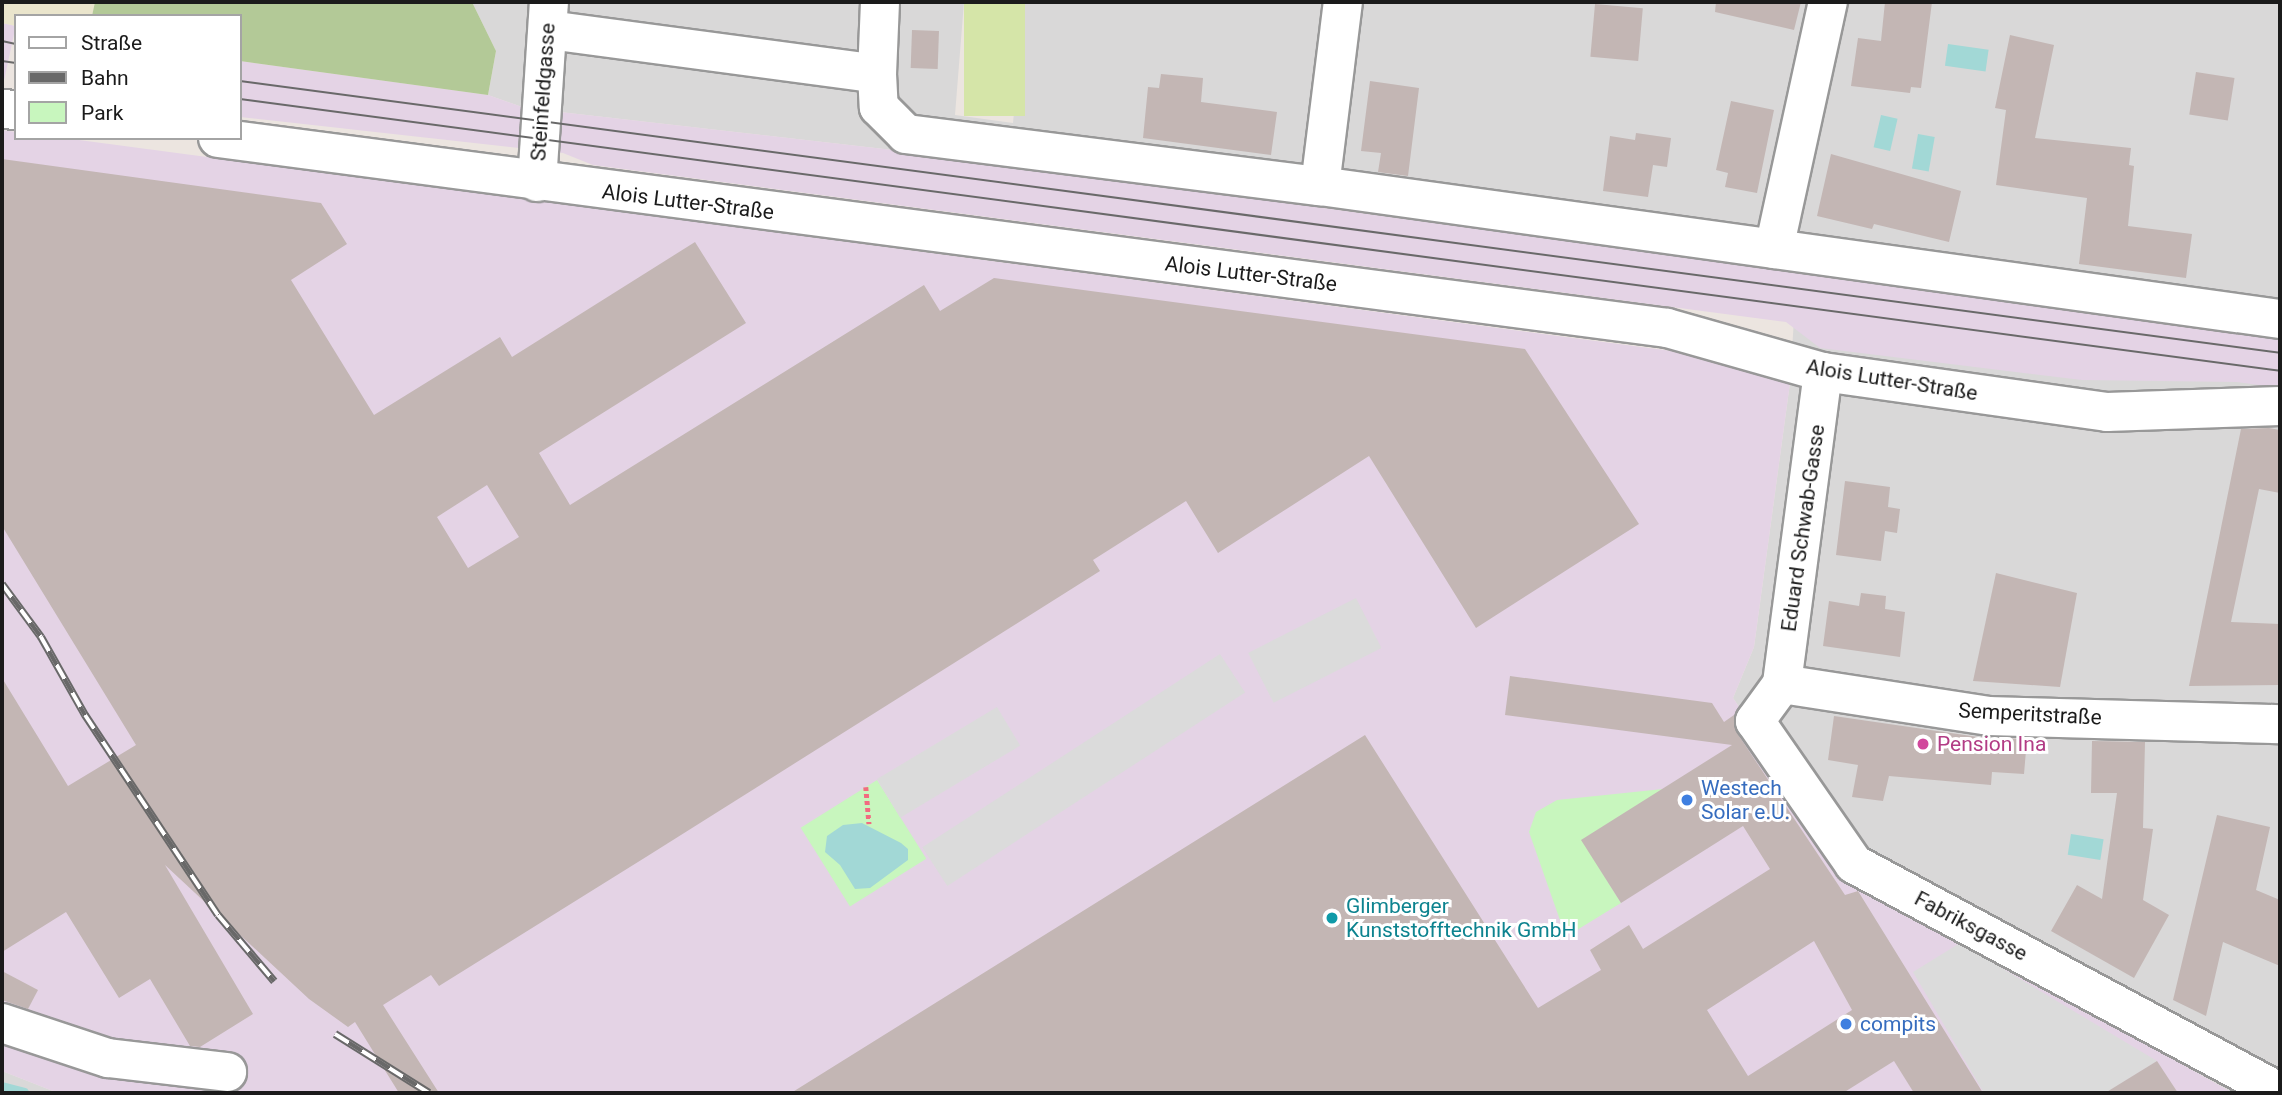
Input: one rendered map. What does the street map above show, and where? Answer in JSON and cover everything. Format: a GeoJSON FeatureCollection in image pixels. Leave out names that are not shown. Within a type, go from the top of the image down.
{"type":"FeatureCollection","features":[{"type":"Feature","properties":{"kind":"street"},"geometry":{"type":"LineString","coordinates":[[880,2],[877,74],[879,107],[905,134],[1320,186],[2280,319]]}},
{"type":"Feature","properties":{"kind":"street"},"geometry":{"type":"LineString","coordinates":[[1320,186],[1343,2]]}},
{"type":"Feature","properties":{"kind":"street"},"geometry":{"type":"LineString","coordinates":[[1774,249],[1828,2]]}},
{"type":"Feature","properties":{"kind":"street"},"geometry":{"type":"LineString","coordinates":[[549,16],[877,74]]}},
{"type":"Feature","properties":{"kind":"street","name":"Steinfeldgasse"},"geometry":{"type":"LineString","coordinates":[[537,182],[549,16]]}},
{"type":"Feature","properties":{"kind":"street","name":"Alois Lutter-Straße"},"geometry":{"type":"LineString","coordinates":[[232,140],[1667,328],[1823,372],[2107,412],[2280,406]]}},
{"type":"Feature","properties":{"kind":"street","name":"Eduard Schwab-Gasse"},"geometry":{"type":"LineString","coordinates":[[1782,684],[1823,372]]}},
{"type":"Feature","properties":{"kind":"street","name":"Semperitstraße"},"geometry":{"type":"LineString","coordinates":[[1782,684],[1988,716],[2280,724]]}},
{"type":"Feature","properties":{"kind":"street","name":"Fabriksgasse"},"geometry":{"type":"LineString","coordinates":[[1782,684],[1755,721],[1854,864],[2280,1092]]}},
{"type":"Feature","properties":{"kind":"street"},"geometry":{"type":"LineString","coordinates":[[2,1023],[108,1058],[227,1072]]}},
{"type":"Feature","properties":{"kind":"path"},"geometry":{"type":"LineString","coordinates":[[866,787],[869,824]]}},
{"type":"Feature","properties":{"kind":"shaded area"},"geometry":{"type":"Polygon","coordinates":[[[2,2],[95,2],[92,14],[14,14],[14,26],[2,23],[2,2]]]}},
{"type":"Feature","properties":{"kind":"shaded area"},"geometry":{"type":"Polygon","coordinates":[[[472,2],[964,2],[955,115],[1013,123],[1025,2],[2280,2],[2280,1093],[2233,1093],[1860,884],[1733,698],[1754,647],[1790,383],[1797,270],[893,150],[525,108],[488,95],[496,51],[472,2]]]}},
{"type":"Feature","properties":{"kind":"shaded area"},"geometry":{"type":"Polygon","coordinates":[[[2,23],[14,26],[4,79],[2,78],[2,23]]]}},
{"type":"Feature","properties":{"kind":"shaded area"},"geometry":{"type":"Polygon","coordinates":[[[242,61],[488,95],[525,108],[893,150],[2280,337],[2280,388],[2237,382],[2082,380],[1820,348],[1786,322],[593,165],[563,153],[242,117],[242,61]]]}},
{"type":"Feature","properties":{"kind":"shaded area"},"geometry":{"type":"Polygon","coordinates":[[[2,130],[14,132],[14,140],[79,140],[1687,353],[1790,383],[1754,647],[1733,698],[1860,884],[2233,1093],[58,1093],[2,1071],[2,130]]]}},
{"type":"Feature","properties":{"kind":"shaded area"},"geometry":{"type":"Polygon","coordinates":[[[1356,598],[1381,648],[1274,703],[1248,653],[1356,598]]]}},
{"type":"Feature","properties":{"kind":"shaded area"},"geometry":{"type":"Polygon","coordinates":[[[1220,654],[1245,693],[947,886],[922,847],[1220,654]]]}},
{"type":"Feature","properties":{"kind":"shaded area"},"geometry":{"type":"Polygon","coordinates":[[[997,707],[1020,746],[900,818],[877,779],[997,707]]]}},
{"type":"Feature","properties":{"kind":"shaded area"},"geometry":{"type":"Polygon","coordinates":[[[1960,943],[2157,1061],[2106,1093],[1984,1093],[1913,972],[1960,943]]]}},
{"type":"Feature","properties":{"kind":"shaded area"},"geometry":{"type":"Polygon","coordinates":[[[2,1071],[58,1093],[2,1093],[2,1071]]]}},
{"type":"Feature","properties":{"kind":"green space"},"geometry":{"type":"Polygon","coordinates":[[[95,2],[472,2],[496,51],[488,95],[242,61],[242,14],[92,14],[95,2]]]}},
{"type":"Feature","properties":{"kind":"green space"},"geometry":{"type":"Polygon","coordinates":[[[964,2],[1025,2],[1025,116],[964,116],[964,2]]]}},
{"type":"Feature","properties":{"kind":"green space"},"geometry":{"type":"Polygon","coordinates":[[[877,780],[926,859],[850,907],[801,828],[877,780]]]}},
{"type":"Feature","properties":{"kind":"green space"},"geometry":{"type":"Polygon","coordinates":[[[1663,789],[1582,840],[1621,903],[1572,933],[1561,923],[1529,832],[1536,812],[1557,800],[1663,789]]]}},
{"type":"Feature","properties":{"kind":"water"},"geometry":{"type":"Polygon","coordinates":[[[1948,44],[1989,50],[1986,71],[1945,66],[1948,44]]]}},
{"type":"Feature","properties":{"kind":"water"},"geometry":{"type":"Polygon","coordinates":[[[1881,115],[1898,119],[1890,151],[1874,147],[1881,115]]]}},
{"type":"Feature","properties":{"kind":"water"},"geometry":{"type":"Polygon","coordinates":[[[1918,134],[1935,137],[1929,171],[1912,168],[1918,134]]]}},
{"type":"Feature","properties":{"kind":"water"},"geometry":{"type":"Polygon","coordinates":[[[862,823],[901,843],[908,849],[908,860],[870,888],[855,889],[840,865],[825,852],[827,836],[843,825],[862,823]]]}},
{"type":"Feature","properties":{"kind":"water"},"geometry":{"type":"Polygon","coordinates":[[[2071,834],[2104,839],[2100,860],[2068,855],[2071,834]]]}},
{"type":"Feature","properties":{"kind":"building"},"geometry":{"type":"Polygon","coordinates":[[[1716,2],[1801,2],[1794,30],[1715,12],[1716,2]]]}},
{"type":"Feature","properties":{"kind":"building"},"geometry":{"type":"Polygon","coordinates":[[[1885,2],[1932,2],[1921,88],[1911,87],[1910,93],[1851,86],[1858,38],[1881,41],[1885,2]]]}},
{"type":"Feature","properties":{"kind":"building"},"geometry":{"type":"Polygon","coordinates":[[[1595,4],[1643,8],[1638,61],[1590,57],[1595,4]]]}},
{"type":"Feature","properties":{"kind":"building"},"geometry":{"type":"Polygon","coordinates":[[[912,30],[939,31],[938,69],[911,68],[912,30]]]}},
{"type":"Feature","properties":{"kind":"building"},"geometry":{"type":"Polygon","coordinates":[[[2010,35],[2054,45],[2035,138],[2131,148],[2129,165],[2134,166],[2128,226],[2192,234],[2186,278],[2079,264],[2087,198],[1996,185],[2006,110],[1995,108],[2010,35]]]}},
{"type":"Feature","properties":{"kind":"building"},"geometry":{"type":"Polygon","coordinates":[[[2196,72],[2235,78],[2228,121],[2189,114],[2196,72]]]}},
{"type":"Feature","properties":{"kind":"building"},"geometry":{"type":"Polygon","coordinates":[[[1161,74],[1203,78],[1201,102],[1277,112],[1271,155],[1143,138],[1148,87],[1159,88],[1161,74]]]}},
{"type":"Feature","properties":{"kind":"building"},"geometry":{"type":"Polygon","coordinates":[[[1370,81],[1419,88],[1408,176],[1378,172],[1381,153],[1361,151],[1370,81]]]}},
{"type":"Feature","properties":{"kind":"building"},"geometry":{"type":"Polygon","coordinates":[[[1731,101],[1774,110],[1757,193],[1725,187],[1728,173],[1716,170],[1731,101]]]}},
{"type":"Feature","properties":{"kind":"building"},"geometry":{"type":"Polygon","coordinates":[[[1636,133],[1671,138],[1667,167],[1653,165],[1648,197],[1603,191],[1610,136],[1635,140],[1636,133]]]}},
{"type":"Feature","properties":{"kind":"building"},"geometry":{"type":"Polygon","coordinates":[[[1831,154],[1961,191],[1949,242],[1874,224],[1872,229],[1817,216],[1831,154]]]}},
{"type":"Feature","properties":{"kind":"building"},"geometry":{"type":"Polygon","coordinates":[[[2,159],[321,203],[347,244],[291,280],[374,415],[500,337],[512,357],[695,242],[746,323],[539,453],[570,505],[924,285],[940,311],[994,278],[1525,349],[1639,524],[1476,628],[1369,456],[1218,553],[1186,501],[1093,560],[1100,571],[646,857],[439,986],[431,975],[383,1005],[439,1093],[399,1093],[355,1022],[348,1027],[309,999],[165,865],[253,1014],[200,1047],[190,1046],[150,979],[119,998],[66,912],[2,952],[2,678],[68,786],[136,745],[2,526],[2,159]],[[487,485],[437,517],[468,568],[519,537],[487,485]]]}},
{"type":"Feature","properties":{"kind":"building"},"geometry":{"type":"Polygon","coordinates":[[[2241,429],[2280,430],[2280,493],[2259,489],[2231,622],[2280,624],[2280,685],[2189,686],[2241,429]]]}},
{"type":"Feature","properties":{"kind":"building"},"geometry":{"type":"Polygon","coordinates":[[[1845,481],[1890,487],[1888,507],[1900,509],[1897,533],[1885,531],[1881,561],[1836,555],[1845,481]]]}},
{"type":"Feature","properties":{"kind":"building"},"geometry":{"type":"Polygon","coordinates":[[[1996,573],[2077,593],[2060,687],[1973,681],[1996,573]]]}},
{"type":"Feature","properties":{"kind":"building"},"geometry":{"type":"Polygon","coordinates":[[[1861,593],[1886,596],[1885,609],[1905,612],[1900,657],[1823,646],[1829,601],[1859,606],[1861,593]]]}},
{"type":"Feature","properties":{"kind":"building"},"geometry":{"type":"Polygon","coordinates":[[[1510,676],[1712,703],[1724,722],[1734,715],[1737,733],[1845,895],[1858,891],[1983,1093],[1914,1093],[1894,1061],[1843,1093],[791,1093],[1365,735],[1538,1008],[1601,970],[1590,950],[1629,925],[1643,949],[1770,869],[1743,826],[1621,903],[1581,840],[1732,745],[1505,715],[1510,676]],[[1814,941],[1707,1010],[1748,1076],[1852,1010],[1814,941]]]}},
{"type":"Feature","properties":{"kind":"building"},"geometry":{"type":"Polygon","coordinates":[[[1834,716],[1985,738],[2027,739],[2024,774],[1992,772],[1991,785],[1889,776],[1883,801],[1852,797],[1858,765],[1828,760],[1834,716]]]}},
{"type":"Feature","properties":{"kind":"building"},"geometry":{"type":"Polygon","coordinates":[[[2092,741],[2145,742],[2143,828],[2153,829],[2143,900],[2169,915],[2134,978],[2051,931],[2077,885],[2102,899],[2117,793],[2091,793],[2092,741]]]}},
{"type":"Feature","properties":{"kind":"building"},"geometry":{"type":"Polygon","coordinates":[[[2217,815],[2270,827],[2256,890],[2280,900],[2280,966],[2223,942],[2206,1016],[2173,1000],[2217,815]]]}},
{"type":"Feature","properties":{"kind":"building"},"geometry":{"type":"Polygon","coordinates":[[[2,971],[38,990],[28,1009],[2,1000],[2,971]]]}},
{"type":"Feature","properties":{"kind":"building"},"geometry":{"type":"Polygon","coordinates":[[[2157,1061],[2178,1093],[2105,1093],[2157,1061]]]}},
{"type":"Feature","properties":{"kind":"waterway"},"geometry":{"type":"LineString","coordinates":[[2,1087],[24,1093]]}},
{"type":"Feature","properties":{"kind":"tram line"},"geometry":{"type":"LineString","coordinates":[[2,41],[14,44]]}},
{"type":"Feature","properties":{"kind":"tram line"},"geometry":{"type":"LineString","coordinates":[[2,61],[14,63]]}},
{"type":"Feature","properties":{"kind":"tram line"},"geometry":{"type":"LineString","coordinates":[[242,81],[2280,353]]}},
{"type":"Feature","properties":{"kind":"tram line"},"geometry":{"type":"LineString","coordinates":[[242,99],[2280,371]]}},
{"type":"Feature","properties":{"kind":"railway"},"geometry":{"type":"LineString","coordinates":[[2,584],[41,637],[85,715],[218,915],[274,981]]}},
{"type":"Feature","properties":{"kind":"railway"},"geometry":{"type":"LineString","coordinates":[[335,1034],[429,1093]]}},
{"type":"Feature","properties":{"kind":"place","name":"Pension Ina"},"geometry":{"type":"Point","coordinates":[1923,744]}},
{"type":"Feature","properties":{"kind":"place","name":"Westech Solar e.U."},"geometry":{"type":"Point","coordinates":[1687,800]}},
{"type":"Feature","properties":{"kind":"place","name":"Glimberger Kunststofftechnik GmbH"},"geometry":{"type":"Point","coordinates":[1332,918]}},
{"type":"Feature","properties":{"kind":"place","name":"compits"},"geometry":{"type":"Point","coordinates":[1846,1024]}}]}
